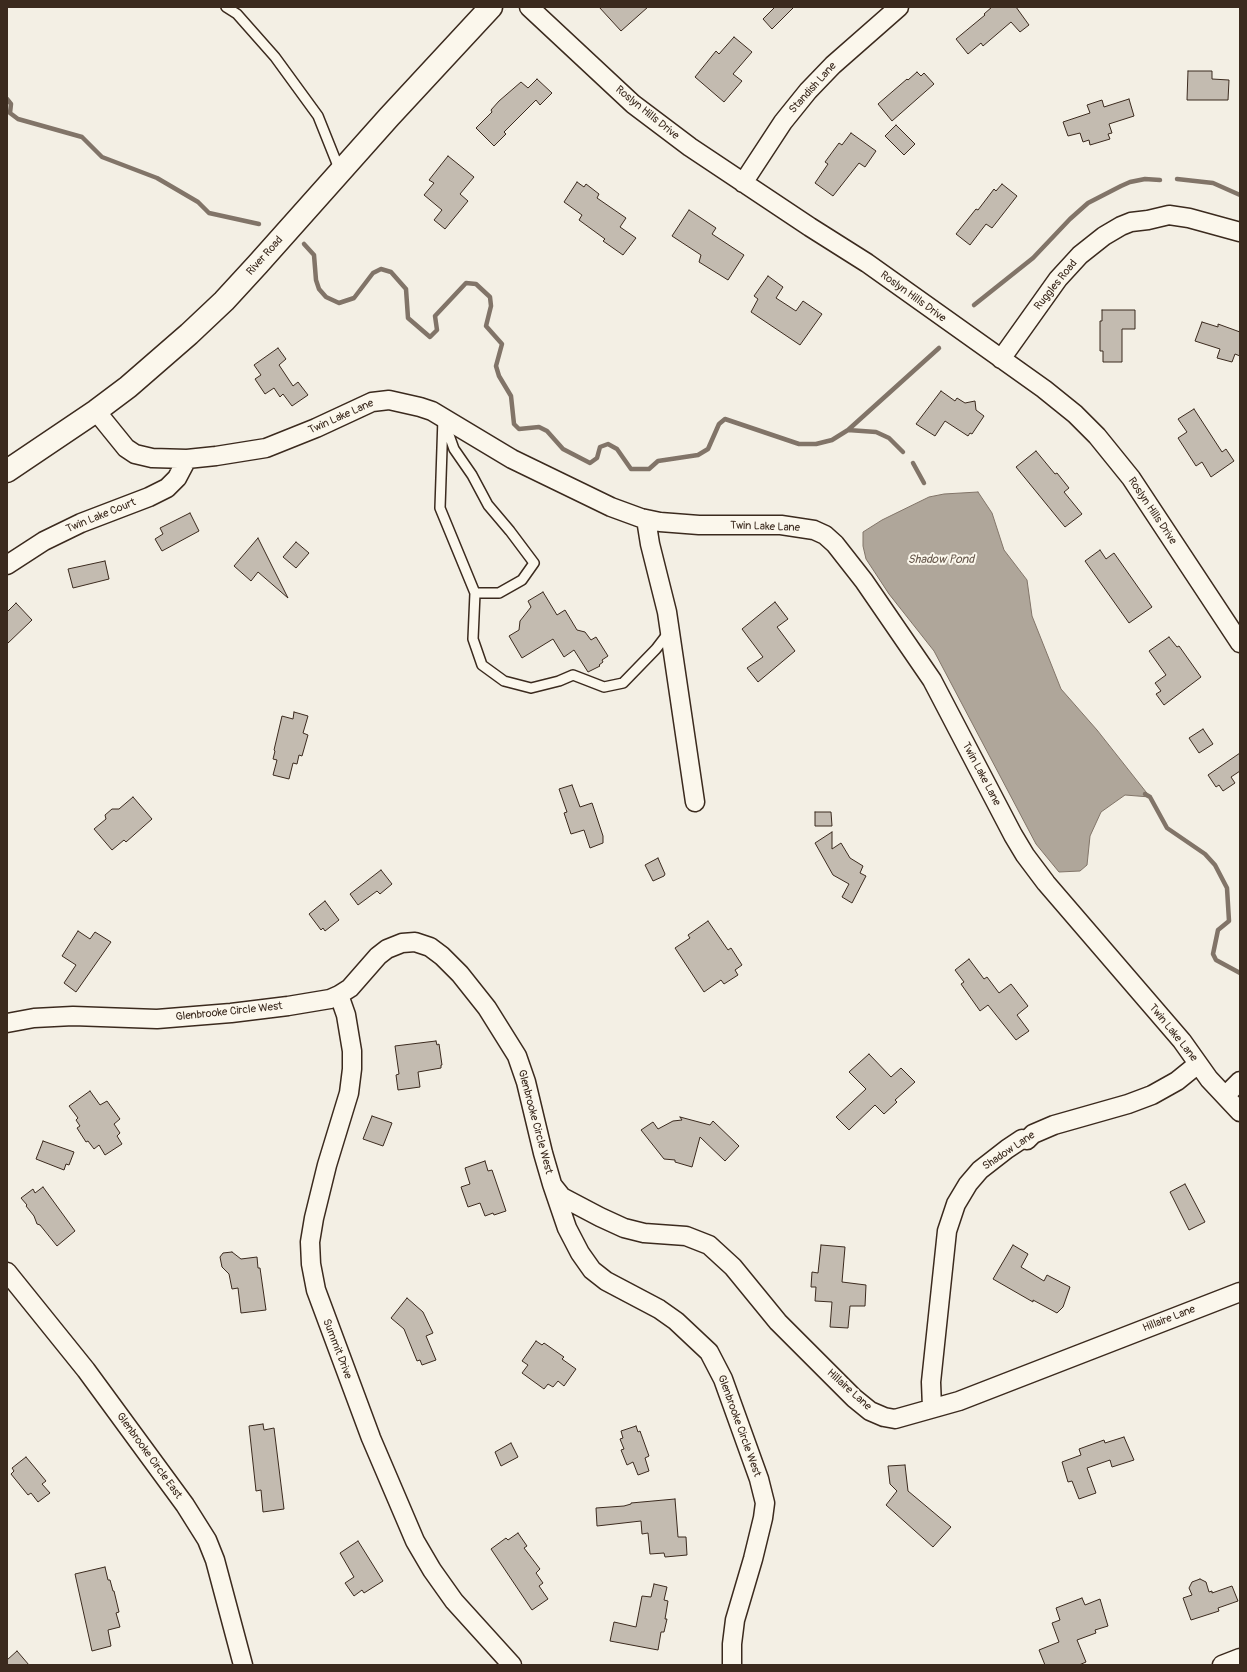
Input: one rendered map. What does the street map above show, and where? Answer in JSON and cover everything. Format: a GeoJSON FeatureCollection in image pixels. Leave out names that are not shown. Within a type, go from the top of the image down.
{"type":"FeatureCollection","features":[{"type":"Feature","properties":{"kind":"main road","name":"River Road"},"geometry":{"type":"LineString","coordinates":[[7,471],[38,452],[96,411],[159,361],[207,317],[258,264],[340,171],[491,7]]}},
{"type":"Feature","properties":{"kind":"street","name":"Roslyn Hills Drive"},"geometry":{"type":"LineString","coordinates":[[529,7],[633,104],[690,147],[867,264],[1044,389],[1075,414],[1097,436],[1131,478],[1240,643]]}},
{"type":"Feature","properties":{"kind":"street","name":"Standish Lane"},"geometry":{"type":"LineString","coordinates":[[744,183],[783,122],[808,91],[833,65],[900,7]]}},
{"type":"Feature","properties":{"kind":"street","name":"Ruggles Road"},"geometry":{"type":"LineString","coordinates":[[1001,359],[1058,279],[1080,255],[1104,236],[1121,226],[1131,222],[1169,215],[1189,218],[1240,232]]}},
{"type":"Feature","properties":{"kind":"street","name":"Twin Lake Lane"},"geometry":{"type":"LineString","coordinates":[[96,411],[126,448],[135,454],[152,458],[186,459],[266,448],[316,428],[363,406],[381,400],[389,400],[420,407],[443,418],[512,459],[573,490],[611,507],[646,519],[660,522],[699,525],[781,525],[814,530],[825,535],[835,544],[864,581],[932,680],[1013,835],[1025,855],[1046,882],[1182,1041],[1198,1064],[1240,1112]]}},
{"type":"Feature","properties":{"kind":"street","name":"Twin Lake Court"},"geometry":{"type":"LineString","coordinates":[[7,565],[56,535],[81,523],[149,497],[166,488],[177,478],[186,459]]}},
{"type":"Feature","properties":{"kind":"street"},"geometry":{"type":"LineString","coordinates":[[646,519],[648,538],[661,582],[670,630],[695,802]]}},
{"type":"Feature","properties":{"kind":"street","name":"Glenbrooke Circle West"},"geometry":{"type":"LineString","coordinates":[[7,1023],[34,1018],[73,1016],[157,1019],[231,1013],[288,1006],[330,999],[338,995],[350,988],[378,956],[393,946],[402,943],[415,942],[430,947],[442,956],[460,974],[487,1008],[517,1056],[526,1082],[552,1184],[567,1228],[580,1253],[592,1270],[606,1281],[659,1309],[676,1320],[708,1352],[723,1379],[759,1479],[765,1502],[763,1518],[753,1559],[735,1620],[732,1644],[732,1665]]}},
{"type":"Feature","properties":{"kind":"street","name":"Summit Drive"},"geometry":{"type":"LineString","coordinates":[[338,995],[346,1015],[352,1051],[352,1068],[349,1093],[327,1165],[314,1218],[310,1242],[316,1290],[371,1438],[415,1541],[432,1570],[454,1601],[512,1665]]}},
{"type":"Feature","properties":{"kind":"street","name":"Shadow Lane"},"geometry":{"type":"LineString","coordinates":[[932,1408],[931,1382],[947,1231],[956,1204],[968,1184],[980,1170],[1022,1139],[1027,1140],[1033,1134],[1054,1124],[1128,1104],[1152,1095],[1177,1081],[1198,1064]]}},
{"type":"Feature","properties":{"kind":"street"},"geometry":{"type":"LineString","coordinates":[[1225,1096],[1240,1081]]}},
{"type":"Feature","properties":{"kind":"street","name":"Hillaire Lane"},"geometry":{"type":"LineString","coordinates":[[552,1184],[562,1197],[624,1228],[644,1233],[694,1238],[716,1249],[778,1322],[854,1398],[870,1411],[884,1417],[895,1419],[959,1401],[1240,1292]]}},
{"type":"Feature","properties":{"kind":"street","name":"Glenbrooke Circle East"},"geometry":{"type":"LineString","coordinates":[[7,1272],[86,1370],[185,1505],[206,1540],[215,1560],[243,1665]]}},
{"type":"Feature","properties":{"kind":"street"},"geometry":{"type":"LineString","coordinates":[[1222,1665],[1240,1658]]}},
{"type":"Feature","properties":{"kind":"lane"},"geometry":{"type":"LineString","coordinates":[[226,7],[236,14],[275,57],[318,116],[340,171]]}},
{"type":"Feature","properties":{"kind":"lane"},"geometry":{"type":"LineString","coordinates":[[443,418],[440,508],[475,593],[473,639],[482,665],[504,681],[531,688],[559,681],[573,675],[604,687],[623,683],[656,650],[670,630]]}},
{"type":"Feature","properties":{"kind":"lane"},"geometry":{"type":"LineString","coordinates":[[443,418],[454,449],[472,475],[488,505],[534,563],[522,580],[499,593],[475,593]]}},
{"type":"Feature","properties":{"kind":"water","name":"Shadow Pond"},"geometry":{"type":"Polygon","coordinates":[[[978,492],[992,513],[1004,550],[1027,580],[1032,616],[1061,689],[1097,730],[1150,797],[1125,795],[1101,812],[1090,836],[1087,865],[1080,871],[1059,872],[1036,844],[934,651],[889,594],[866,559],[863,546],[863,532],[882,520],[929,497],[944,494],[978,492]]]}},
{"type":"Feature","properties":{"kind":"building"},"geometry":{"type":"Polygon","coordinates":[[[599,7],[648,7],[621,31],[599,7]]]}},
{"type":"Feature","properties":{"kind":"building"},"geometry":{"type":"Polygon","coordinates":[[[775,7],[794,7],[772,29],[763,19],[775,7]]]}},
{"type":"Feature","properties":{"kind":"building"},"geometry":{"type":"Polygon","coordinates":[[[992,7],[1016,7],[1029,25],[1020,32],[1011,22],[983,46],[981,43],[968,54],[956,39],[985,15],[984,14],[992,7]]]}},
{"type":"Feature","properties":{"kind":"building"},"geometry":{"type":"Polygon","coordinates":[[[734,37],[752,52],[733,74],[742,81],[724,102],[695,77],[716,51],[719,54],[734,37]]]}},
{"type":"Feature","properties":{"kind":"building"},"geometry":{"type":"Polygon","coordinates":[[[1188,71],[1212,71],[1212,79],[1229,80],[1228,100],[1187,100],[1188,71]]]}},
{"type":"Feature","properties":{"kind":"building"},"geometry":{"type":"Polygon","coordinates":[[[917,72],[921,76],[924,73],[934,84],[892,121],[878,104],[917,72]]]}},
{"type":"Feature","properties":{"kind":"building"},"geometry":{"type":"Polygon","coordinates":[[[537,79],[552,93],[540,105],[536,100],[504,132],[506,134],[494,146],[476,128],[492,112],[491,110],[499,101],[521,82],[528,88],[537,79]]]}},
{"type":"Feature","properties":{"kind":"building"},"geometry":{"type":"Polygon","coordinates":[[[1129,99],[1134,116],[1109,124],[1112,133],[1108,134],[1110,139],[1090,145],[1089,140],[1083,142],[1080,133],[1068,136],[1063,122],[1090,113],[1087,105],[1102,100],[1104,107],[1129,99]]]}},
{"type":"Feature","properties":{"kind":"building"},"geometry":{"type":"Polygon","coordinates":[[[896,125],[915,144],[904,155],[885,136],[896,125]]]}},
{"type":"Feature","properties":{"kind":"building"},"geometry":{"type":"Polygon","coordinates":[[[851,133],[876,151],[865,167],[859,163],[833,196],[815,183],[828,164],[825,162],[839,143],[842,145],[851,133]]]}},
{"type":"Feature","properties":{"kind":"building"},"geometry":{"type":"Polygon","coordinates":[[[448,156],[474,177],[460,194],[468,201],[445,229],[434,220],[442,210],[424,195],[434,183],[429,180],[448,156]]]}},
{"type":"Feature","properties":{"kind":"building"},"geometry":{"type":"Polygon","coordinates":[[[577,182],[584,187],[586,184],[599,194],[597,198],[626,218],[620,227],[636,238],[623,255],[603,241],[605,239],[579,220],[582,215],[564,202],[577,182]]]}},
{"type":"Feature","properties":{"kind":"building"},"geometry":{"type":"Polygon","coordinates":[[[1002,184],[1017,196],[992,228],[986,224],[970,245],[956,234],[976,209],[978,210],[994,189],[996,191],[1002,184]]]}},
{"type":"Feature","properties":{"kind":"building"},"geometry":{"type":"Polygon","coordinates":[[[689,210],[716,228],[712,234],[744,255],[728,280],[699,262],[701,255],[672,236],[689,210]]]}},
{"type":"Feature","properties":{"kind":"building"},"geometry":{"type":"Polygon","coordinates":[[[768,276],[783,287],[776,298],[796,311],[803,301],[822,314],[800,345],[751,312],[758,299],[754,296],[768,276]]]}},
{"type":"Feature","properties":{"kind":"building"},"geometry":{"type":"Polygon","coordinates":[[[1102,310],[1135,310],[1135,329],[1122,329],[1122,362],[1103,362],[1103,351],[1100,351],[1100,321],[1102,321],[1102,310]]]}},
{"type":"Feature","properties":{"kind":"building"},"geometry":{"type":"Polygon","coordinates":[[[1202,322],[1218,327],[1218,324],[1240,332],[1240,356],[1235,354],[1232,362],[1217,358],[1220,349],[1195,341],[1202,322]]]}},
{"type":"Feature","properties":{"kind":"building"},"geometry":{"type":"Polygon","coordinates":[[[278,348],[286,359],[279,365],[293,386],[298,382],[308,395],[292,406],[283,394],[280,397],[274,388],[265,394],[255,379],[261,375],[254,365],[278,348]]]}},
{"type":"Feature","properties":{"kind":"building"},"geometry":{"type":"Polygon","coordinates":[[[941,391],[955,401],[957,398],[965,403],[975,401],[976,410],[984,416],[972,434],[970,433],[968,436],[945,421],[935,436],[916,424],[941,391]]]}},
{"type":"Feature","properties":{"kind":"building"},"geometry":{"type":"Polygon","coordinates":[[[1194,409],[1222,452],[1226,449],[1234,461],[1211,477],[1202,462],[1196,466],[1178,438],[1187,432],[1178,419],[1194,409]]]}},
{"type":"Feature","properties":{"kind":"building"},"geometry":{"type":"Polygon","coordinates":[[[1036,451],[1069,488],[1064,492],[1082,514],[1065,527],[1016,467],[1036,451]]]}},
{"type":"Feature","properties":{"kind":"building"},"geometry":{"type":"Polygon","coordinates":[[[190,513],[199,531],[162,551],[155,539],[163,534],[160,528],[190,513]]]}},
{"type":"Feature","properties":{"kind":"building"},"geometry":{"type":"Polygon","coordinates":[[[258,538],[288,598],[258,572],[251,581],[234,566],[258,538]]]}},
{"type":"Feature","properties":{"kind":"building"},"geometry":{"type":"Polygon","coordinates":[[[296,542],[309,553],[296,568],[283,557],[296,542]]]}},
{"type":"Feature","properties":{"kind":"building"},"geometry":{"type":"Polygon","coordinates":[[[1100,550],[1106,559],[1114,553],[1152,607],[1129,623],[1085,561],[1100,550]]]}},
{"type":"Feature","properties":{"kind":"building"},"geometry":{"type":"Polygon","coordinates":[[[105,561],[109,579],[73,588],[68,569],[105,561]]]}},
{"type":"Feature","properties":{"kind":"building"},"geometry":{"type":"Polygon","coordinates":[[[543,592],[557,615],[565,610],[577,630],[585,632],[591,640],[596,637],[608,656],[602,660],[603,662],[599,665],[600,666],[588,672],[574,650],[564,657],[553,639],[522,658],[509,636],[519,630],[520,621],[531,607],[528,601],[543,592]]]}},
{"type":"Feature","properties":{"kind":"building"},"geometry":{"type":"Polygon","coordinates":[[[775,602],[788,619],[777,627],[795,651],[758,682],[747,668],[763,657],[742,629],[775,602]]]}},
{"type":"Feature","properties":{"kind":"building"},"geometry":{"type":"Polygon","coordinates":[[[16,603],[32,620],[7,644],[7,612],[16,603]]]}},
{"type":"Feature","properties":{"kind":"building"},"geometry":{"type":"Polygon","coordinates":[[[1169,637],[1177,647],[1179,646],[1201,677],[1164,705],[1156,694],[1161,691],[1155,683],[1166,675],[1149,651],[1169,637]]]}},
{"type":"Feature","properties":{"kind":"building"},"geometry":{"type":"Polygon","coordinates":[[[294,712],[308,716],[303,733],[308,735],[302,756],[299,755],[297,764],[293,763],[289,779],[273,775],[277,760],[273,759],[282,716],[293,719],[294,712]]]}},
{"type":"Feature","properties":{"kind":"building"},"geometry":{"type":"Polygon","coordinates":[[[1203,729],[1213,744],[1199,753],[1189,738],[1203,729]]]}},
{"type":"Feature","properties":{"kind":"building"},"geometry":{"type":"Polygon","coordinates":[[[1240,753],[1240,771],[1231,777],[1235,783],[1223,791],[1219,785],[1216,787],[1208,775],[1240,753]]]}},
{"type":"Feature","properties":{"kind":"building"},"geometry":{"type":"Polygon","coordinates":[[[572,785],[580,807],[592,803],[603,836],[603,843],[590,848],[584,830],[571,834],[564,813],[567,812],[559,789],[572,785]]]}},
{"type":"Feature","properties":{"kind":"building"},"geometry":{"type":"Polygon","coordinates":[[[133,797],[152,819],[126,842],[124,840],[112,850],[94,829],[106,819],[105,815],[112,809],[119,809],[133,797]]]}},
{"type":"Feature","properties":{"kind":"building"},"geometry":{"type":"Polygon","coordinates":[[[815,812],[831,812],[832,826],[815,826],[815,812]]]}},
{"type":"Feature","properties":{"kind":"building"},"geometry":{"type":"Polygon","coordinates":[[[832,832],[832,849],[841,843],[850,858],[863,866],[860,873],[866,876],[852,903],[842,897],[849,884],[833,875],[815,843],[832,832]]]}},
{"type":"Feature","properties":{"kind":"building"},"geometry":{"type":"Polygon","coordinates":[[[658,858],[665,874],[664,876],[653,881],[645,865],[658,858]]]}},
{"type":"Feature","properties":{"kind":"building"},"geometry":{"type":"Polygon","coordinates":[[[381,870],[392,884],[380,894],[377,891],[358,905],[350,894],[381,870]]]}},
{"type":"Feature","properties":{"kind":"building"},"geometry":{"type":"Polygon","coordinates":[[[325,901],[339,920],[325,931],[323,928],[321,930],[309,914],[325,901]]]}},
{"type":"Feature","properties":{"kind":"building"},"geometry":{"type":"Polygon","coordinates":[[[708,921],[728,950],[731,948],[742,965],[735,970],[738,975],[724,984],[721,980],[704,992],[675,948],[690,938],[688,935],[708,921]]]}},
{"type":"Feature","properties":{"kind":"building"},"geometry":{"type":"Polygon","coordinates":[[[78,931],[90,939],[95,932],[111,942],[76,992],[64,983],[76,965],[62,956],[78,931]]]}},
{"type":"Feature","properties":{"kind":"building"},"geometry":{"type":"Polygon","coordinates":[[[969,959],[984,979],[987,977],[999,993],[1011,984],[1028,1006],[1017,1015],[1029,1031],[1016,1040],[988,1005],[980,1011],[961,984],[964,982],[955,970],[969,959]]]}},
{"type":"Feature","properties":{"kind":"building"},"geometry":{"type":"Polygon","coordinates":[[[436,1041],[437,1045],[439,1044],[442,1065],[441,1068],[418,1072],[420,1087],[398,1090],[396,1075],[399,1074],[395,1046],[436,1041]]]}},
{"type":"Feature","properties":{"kind":"building"},"geometry":{"type":"Polygon","coordinates":[[[869,1054],[891,1077],[901,1068],[915,1082],[895,1100],[897,1102],[884,1114],[875,1105],[849,1130],[836,1117],[866,1089],[849,1072],[869,1054]]]}},
{"type":"Feature","properties":{"kind":"building"},"geometry":{"type":"Polygon","coordinates":[[[90,1091],[100,1105],[107,1101],[120,1119],[114,1124],[120,1133],[117,1136],[122,1144],[105,1155],[99,1145],[94,1149],[88,1141],[86,1142],[77,1128],[80,1126],[76,1120],[78,1118],[69,1106],[90,1091]]]}},
{"type":"Feature","properties":{"kind":"building"},"geometry":{"type":"Polygon","coordinates":[[[372,1116],[392,1123],[383,1146],[363,1139],[372,1116]]]}},
{"type":"Feature","properties":{"kind":"building"},"geometry":{"type":"Polygon","coordinates":[[[680,1117],[710,1125],[713,1121],[739,1146],[725,1161],[700,1137],[692,1167],[675,1162],[675,1160],[664,1159],[641,1130],[653,1122],[658,1129],[673,1121],[682,1120],[680,1117]]]}},
{"type":"Feature","properties":{"kind":"building"},"geometry":{"type":"Polygon","coordinates":[[[43,1141],[74,1152],[69,1165],[66,1164],[64,1170],[36,1159],[43,1141]]]}},
{"type":"Feature","properties":{"kind":"building"},"geometry":{"type":"Polygon","coordinates":[[[485,1161],[488,1171],[492,1170],[506,1211],[485,1216],[480,1203],[468,1207],[461,1187],[470,1184],[465,1168],[485,1161]]]}},
{"type":"Feature","properties":{"kind":"building"},"geometry":{"type":"Polygon","coordinates":[[[1185,1184],[1205,1222],[1189,1230],[1170,1192],[1185,1184]]]}},
{"type":"Feature","properties":{"kind":"building"},"geometry":{"type":"Polygon","coordinates":[[[43,1187],[75,1231],[57,1246],[40,1225],[37,1224],[34,1216],[21,1198],[33,1189],[35,1193],[43,1187]]]}},
{"type":"Feature","properties":{"kind":"building"},"geometry":{"type":"Polygon","coordinates":[[[821,1245],[845,1247],[842,1282],[866,1285],[865,1306],[850,1306],[848,1328],[830,1327],[832,1302],[815,1301],[816,1287],[811,1287],[812,1272],[818,1273],[821,1245]]]}},
{"type":"Feature","properties":{"kind":"building"},"geometry":{"type":"Polygon","coordinates":[[[1013,1245],[1028,1254],[1021,1267],[1044,1281],[1047,1275],[1070,1287],[1063,1307],[1057,1313],[1033,1300],[1033,1302],[993,1279],[1013,1245]]]}},
{"type":"Feature","properties":{"kind":"building"},"geometry":{"type":"Polygon","coordinates":[[[232,1252],[241,1259],[257,1257],[266,1310],[241,1313],[238,1288],[232,1289],[229,1274],[222,1267],[220,1257],[223,1253],[232,1252]]]}},
{"type":"Feature","properties":{"kind":"building"},"geometry":{"type":"Polygon","coordinates":[[[407,1298],[423,1312],[433,1333],[426,1336],[436,1360],[422,1365],[420,1360],[417,1361],[404,1329],[391,1318],[407,1298]]]}},
{"type":"Feature","properties":{"kind":"building"},"geometry":{"type":"Polygon","coordinates":[[[536,1341],[542,1345],[544,1343],[564,1357],[562,1359],[576,1369],[564,1386],[558,1381],[553,1387],[548,1384],[544,1389],[522,1373],[528,1365],[522,1361],[536,1341]]]}},
{"type":"Feature","properties":{"kind":"building"},"geometry":{"type":"Polygon","coordinates":[[[263,1424],[264,1430],[274,1428],[284,1509],[263,1512],[261,1490],[256,1491],[249,1426],[263,1424]]]}},
{"type":"Feature","properties":{"kind":"building"},"geometry":{"type":"Polygon","coordinates":[[[636,1426],[638,1432],[640,1431],[649,1456],[645,1458],[649,1471],[638,1475],[633,1462],[627,1465],[621,1450],[624,1449],[620,1439],[623,1438],[621,1431],[636,1426]]]}},
{"type":"Feature","properties":{"kind":"building"},"geometry":{"type":"Polygon","coordinates":[[[1124,1437],[1134,1460],[1112,1467],[1110,1460],[1087,1468],[1096,1493],[1079,1499],[1072,1481],[1068,1482],[1062,1462],[1081,1455],[1079,1449],[1104,1440],[1105,1443],[1124,1437]]]}},
{"type":"Feature","properties":{"kind":"building"},"geometry":{"type":"Polygon","coordinates":[[[511,1443],[518,1457],[501,1466],[495,1452],[511,1443]]]}},
{"type":"Feature","properties":{"kind":"building"},"geometry":{"type":"Polygon","coordinates":[[[26,1457],[46,1481],[42,1484],[50,1493],[38,1502],[31,1493],[28,1495],[11,1474],[14,1471],[12,1468],[26,1457]]]}},
{"type":"Feature","properties":{"kind":"building"},"geometry":{"type":"Polygon","coordinates":[[[905,1465],[908,1491],[951,1527],[933,1547],[886,1505],[897,1491],[890,1484],[888,1466],[905,1465]]]}},
{"type":"Feature","properties":{"kind":"building"},"geometry":{"type":"Polygon","coordinates":[[[675,1499],[678,1537],[686,1537],[687,1555],[665,1557],[664,1553],[650,1554],[648,1533],[642,1534],[641,1521],[597,1526],[596,1508],[675,1499]]]}},
{"type":"Feature","properties":{"kind":"building"},"geometry":{"type":"Polygon","coordinates":[[[518,1533],[527,1546],[524,1548],[540,1569],[536,1573],[543,1583],[539,1586],[548,1599],[532,1610],[491,1549],[506,1538],[508,1540],[518,1533]]]}},
{"type":"Feature","properties":{"kind":"building"},"geometry":{"type":"Polygon","coordinates":[[[358,1541],[383,1581],[364,1593],[362,1590],[354,1596],[345,1583],[354,1577],[340,1553],[358,1541]]]}},
{"type":"Feature","properties":{"kind":"building"},"geometry":{"type":"Polygon","coordinates":[[[105,1567],[108,1580],[110,1580],[114,1591],[119,1612],[116,1613],[120,1627],[108,1630],[111,1646],[92,1651],[75,1574],[105,1567]]]}},
{"type":"Feature","properties":{"kind":"building"},"geometry":{"type":"Polygon","coordinates":[[[1200,1579],[1206,1582],[1209,1592],[1212,1591],[1212,1593],[1232,1586],[1238,1601],[1218,1608],[1219,1611],[1191,1620],[1183,1598],[1192,1595],[1189,1588],[1192,1582],[1200,1579]]]}},
{"type":"Feature","properties":{"kind":"building"},"geometry":{"type":"Polygon","coordinates":[[[654,1584],[667,1587],[664,1600],[668,1601],[665,1619],[667,1619],[664,1632],[661,1632],[658,1650],[610,1641],[614,1622],[636,1627],[642,1596],[651,1597],[654,1584]]]}},
{"type":"Feature","properties":{"kind":"building"},"geometry":{"type":"Polygon","coordinates":[[[1082,1598],[1085,1605],[1100,1599],[1108,1626],[1095,1630],[1096,1633],[1077,1640],[1086,1662],[1079,1665],[1045,1665],[1039,1650],[1059,1642],[1052,1623],[1060,1620],[1056,1608],[1082,1598]]]}},
{"type":"Feature","properties":{"kind":"building"},"geometry":{"type":"Polygon","coordinates":[[[17,1651],[29,1665],[7,1665],[7,1660],[17,1651]]]}},
{"type":"Feature","properties":{"kind":"waterway"},"geometry":{"type":"LineString","coordinates":[[7,99],[11,104],[10,113],[18,119],[82,137],[102,157],[157,178],[198,202],[209,213],[259,224]]}},
{"type":"Feature","properties":{"kind":"waterway"},"geometry":{"type":"LineString","coordinates":[[974,305],[1033,258],[1070,219],[1088,203],[1130,182],[1145,179],[1160,180]]}},
{"type":"Feature","properties":{"kind":"waterway"},"geometry":{"type":"LineString","coordinates":[[1177,179],[1213,183],[1240,195]]}},
{"type":"Feature","properties":{"kind":"waterway"},"geometry":{"type":"LineString","coordinates":[[304,244],[314,255],[316,280],[319,289],[326,297],[339,303],[354,298],[373,273],[381,269],[391,272],[406,289],[408,318],[430,337],[437,330],[435,316],[466,283],[476,284],[490,297],[491,306],[486,326],[502,344],[496,366],[499,376],[511,396],[514,424],[519,429],[539,427],[547,431],[563,449],[590,463],[597,458],[600,447],[608,444],[617,449],[631,469],[649,469],[658,461],[698,455],[708,449],[719,424],[725,419],[799,444],[816,444],[832,440],[848,430],[939,348]]}},
{"type":"Feature","properties":{"kind":"waterway"},"geometry":{"type":"LineString","coordinates":[[848,430],[876,432],[889,438],[903,452]]}},
{"type":"Feature","properties":{"kind":"waterway"},"geometry":{"type":"LineString","coordinates":[[913,463],[924,483]]}},
{"type":"Feature","properties":{"kind":"waterway"},"geometry":{"type":"LineString","coordinates":[[1145,794],[1150,797],[1167,828],[1205,854],[1215,865],[1227,888],[1229,921],[1218,930],[1213,954],[1216,960],[1240,973]]}}]}
